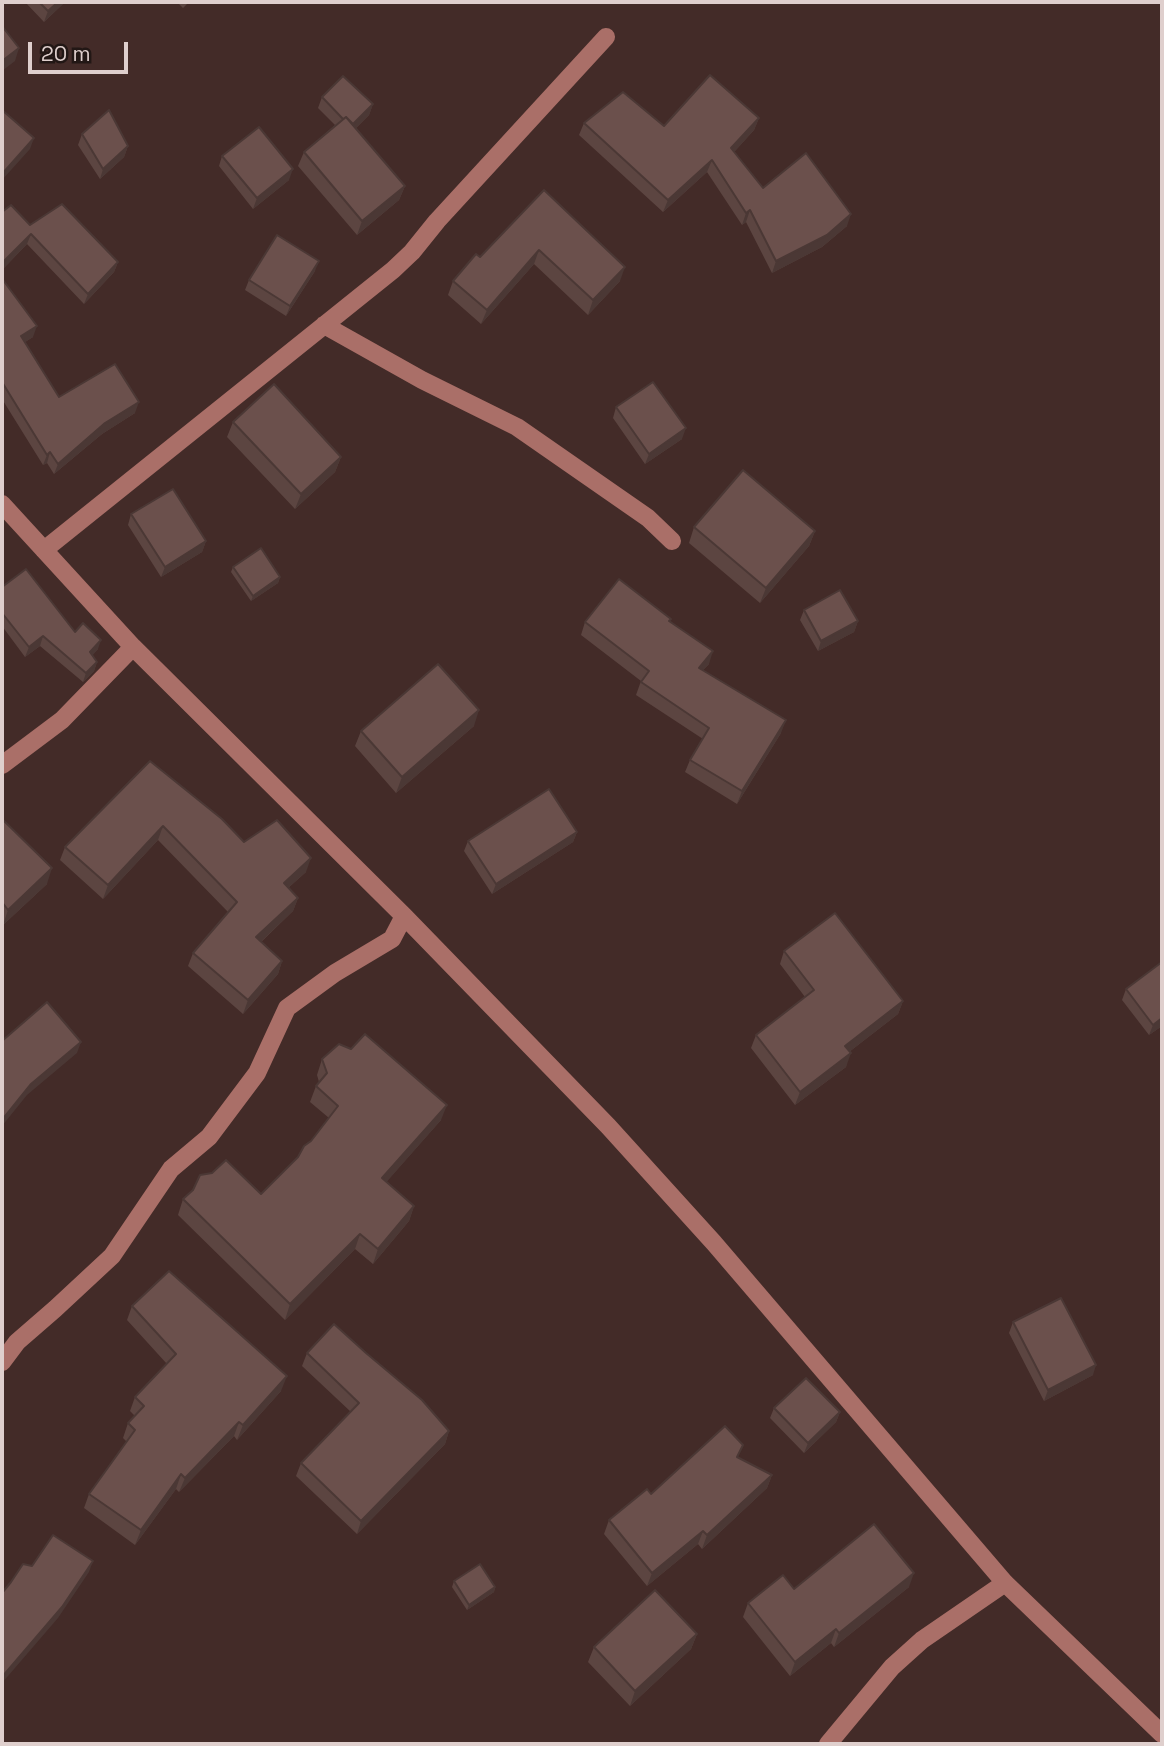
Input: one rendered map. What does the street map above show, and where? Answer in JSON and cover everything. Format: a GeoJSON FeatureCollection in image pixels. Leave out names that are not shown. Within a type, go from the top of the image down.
{"type":"FeatureCollection","features":[{"type":"Feature","properties":{"kind":"street"},"geometry":{"type":"LineString","coordinates":[[44,550],[393,271],[607,37]]}},
{"type":"Feature","properties":{"kind":"street"},"geometry":{"type":"LineString","coordinates":[[324,325],[422,380],[517,427],[648,518],[671,541]]}},
{"type":"Feature","properties":{"kind":"street"},"geometry":{"type":"LineString","coordinates":[[2,504],[133,647],[404,916],[608,1126],[714,1243],[1005,1583],[1162,1734]]}},
{"type":"Feature","properties":{"kind":"street"},"geometry":{"type":"LineString","coordinates":[[2,765],[62,720],[133,647]]}},
{"type":"Feature","properties":{"kind":"street"},"geometry":{"type":"LineString","coordinates":[[2,1362],[17,1342],[112,1256],[171,1170],[209,1138],[257,1073],[287,1008],[335,973],[392,939],[404,916]]}},
{"type":"Feature","properties":{"kind":"street"},"geometry":{"type":"LineString","coordinates":[[828,1744],[892,1667],[922,1640],[1005,1583]]}},
{"type":"Feature","properties":{"kind":"building"},"geometry":{"type":"Polygon","coordinates":[[[39,2],[58,2],[48,11],[39,2]]]}},
{"type":"Feature","properties":{"kind":"building"},"geometry":{"type":"Polygon","coordinates":[[[2,26],[19,48],[2,61],[2,26]]]}},
{"type":"Feature","properties":{"kind":"building"},"geometry":{"type":"Polygon","coordinates":[[[710,75],[759,118],[731,148],[763,188],[806,153],[851,214],[827,235],[776,261],[750,210],[746,213],[712,160],[668,200],[584,123],[623,92],[664,126],[710,75]]]}},
{"type":"Feature","properties":{"kind":"building"},"geometry":{"type":"Polygon","coordinates":[[[343,76],[373,104],[353,124],[346,117],[343,119],[322,97],[343,76]]]}},
{"type":"Feature","properties":{"kind":"building"},"geometry":{"type":"Polygon","coordinates":[[[2,110],[34,138],[2,174],[2,110]]]}},
{"type":"Feature","properties":{"kind":"building"},"geometry":{"type":"Polygon","coordinates":[[[109,110],[128,146],[103,169],[82,134],[109,110]]]}},
{"type":"Feature","properties":{"kind":"building"},"geometry":{"type":"Polygon","coordinates":[[[346,117],[405,186],[362,221],[304,152],[346,117]]]}},
{"type":"Feature","properties":{"kind":"building"},"geometry":{"type":"Polygon","coordinates":[[[259,127],[293,169],[257,198],[222,156],[259,127]]]}},
{"type":"Feature","properties":{"kind":"building"},"geometry":{"type":"Polygon","coordinates":[[[544,190],[625,267],[593,300],[539,250],[487,310],[453,281],[476,254],[480,257],[544,190]]]}},
{"type":"Feature","properties":{"kind":"building"},"geometry":{"type":"Polygon","coordinates":[[[62,204],[118,262],[88,294],[31,234],[2,263],[2,212],[11,205],[30,225],[62,204]]]}},
{"type":"Feature","properties":{"kind":"building"},"geometry":{"type":"Polygon","coordinates":[[[277,235],[319,261],[290,306],[249,280],[277,235]]]}},
{"type":"Feature","properties":{"kind":"building"},"geometry":{"type":"Polygon","coordinates":[[[3,280],[37,326],[21,336],[59,397],[115,364],[139,402],[105,423],[58,464],[50,452],[47,455],[2,382],[3,280]]]}},
{"type":"Feature","properties":{"kind":"building"},"geometry":{"type":"Polygon","coordinates":[[[653,382],[686,428],[649,454],[616,407],[653,382]]]}},
{"type":"Feature","properties":{"kind":"building"},"geometry":{"type":"Polygon","coordinates":[[[274,384],[341,457],[301,494],[233,422],[274,384]]]}},
{"type":"Feature","properties":{"kind":"building"},"geometry":{"type":"Polygon","coordinates":[[[743,470],[815,531],[766,588],[694,527],[743,470]]]}},
{"type":"Feature","properties":{"kind":"building"},"geometry":{"type":"Polygon","coordinates":[[[173,489],[206,541],[165,567],[131,514],[173,489]]]}},
{"type":"Feature","properties":{"kind":"building"},"geometry":{"type":"Polygon","coordinates":[[[261,548],[280,577],[253,596],[233,567],[261,548]]]}},
{"type":"Feature","properties":{"kind":"building"},"geometry":{"type":"Polygon","coordinates":[[[26,569],[75,632],[83,623],[101,640],[90,652],[97,662],[86,673],[43,636],[29,647],[2,613],[2,587],[26,569]]]}},
{"type":"Feature","properties":{"kind":"building"},"geometry":{"type":"Polygon","coordinates":[[[619,579],[671,619],[669,621],[713,651],[699,668],[786,720],[742,791],[690,760],[709,728],[641,682],[649,671],[585,622],[619,579]]]}},
{"type":"Feature","properties":{"kind":"building"},"geometry":{"type":"Polygon","coordinates":[[[840,590],[858,621],[821,641],[804,610],[840,590]]]}},
{"type":"Feature","properties":{"kind":"building"},"geometry":{"type":"Polygon","coordinates":[[[438,664],[479,710],[402,777],[361,731],[438,664]]]}},
{"type":"Feature","properties":{"kind":"building"},"geometry":{"type":"Polygon","coordinates":[[[150,761],[222,819],[244,842],[277,820],[311,858],[284,883],[298,898],[256,937],[282,961],[248,1000],[193,953],[237,902],[163,826],[108,885],[65,847],[150,761]]]}},
{"type":"Feature","properties":{"kind":"building"},"geometry":{"type":"Polygon","coordinates":[[[549,789],[577,832],[496,884],[468,841],[549,789]]]}},
{"type":"Feature","properties":{"kind":"building"},"geometry":{"type":"Polygon","coordinates":[[[2,819],[52,868],[8,910],[2,902],[2,819]]]}},
{"type":"Feature","properties":{"kind":"building"},"geometry":{"type":"Polygon","coordinates":[[[835,913],[903,1001],[845,1046],[851,1053],[800,1092],[756,1035],[814,990],[784,951],[835,913]]]}},
{"type":"Feature","properties":{"kind":"building"},"geometry":{"type":"Polygon","coordinates":[[[1162,962],[1162,1018],[1153,1025],[1126,989],[1162,962]]]}},
{"type":"Feature","properties":{"kind":"building"},"geometry":{"type":"Polygon","coordinates":[[[47,1002],[81,1042],[31,1084],[2,1120],[2,1041],[47,1002]]]}},
{"type":"Feature","properties":{"kind":"building"},"geometry":{"type":"Polygon","coordinates":[[[365,1034],[447,1105],[382,1178],[414,1206],[378,1249],[360,1234],[290,1304],[183,1199],[193,1190],[200,1175],[212,1173],[226,1160],[261,1194],[298,1157],[338,1106],[316,1086],[327,1073],[322,1059],[339,1044],[351,1049],[365,1034]]]}},
{"type":"Feature","properties":{"kind":"building"},"geometry":{"type":"Polygon","coordinates":[[[169,1271],[287,1376],[243,1425],[239,1422],[185,1478],[181,1474],[141,1530],[89,1494],[135,1430],[128,1423],[144,1406],[135,1397],[176,1354],[132,1306],[169,1271]]]}},
{"type":"Feature","properties":{"kind":"building"},"geometry":{"type":"Polygon","coordinates":[[[1061,1298],[1096,1365],[1048,1390],[1013,1322],[1061,1298]]]}},
{"type":"Feature","properties":{"kind":"building"},"geometry":{"type":"Polygon","coordinates":[[[334,1324],[422,1400],[449,1431],[361,1521],[301,1463],[359,1403],[307,1353],[334,1324]]]}},
{"type":"Feature","properties":{"kind":"building"},"geometry":{"type":"Polygon","coordinates":[[[806,1378],[840,1412],[808,1443],[774,1408],[806,1378]]]}},
{"type":"Feature","properties":{"kind":"building"},"geometry":{"type":"Polygon","coordinates":[[[725,1426],[743,1445],[737,1457],[772,1475],[707,1535],[703,1531],[652,1573],[609,1520],[647,1489],[651,1494],[725,1426]]]}},
{"type":"Feature","properties":{"kind":"building"},"geometry":{"type":"Polygon","coordinates":[[[874,1524],[914,1573],[839,1633],[836,1629],[795,1662],[748,1603],[783,1575],[794,1589],[874,1524]]]}},
{"type":"Feature","properties":{"kind":"building"},"geometry":{"type":"Polygon","coordinates":[[[53,1535],[93,1561],[62,1607],[2,1677],[2,1593],[23,1564],[32,1566],[53,1535]]]}},
{"type":"Feature","properties":{"kind":"building"},"geometry":{"type":"Polygon","coordinates":[[[480,1564],[495,1587],[469,1605],[454,1581],[480,1564]]]}},
{"type":"Feature","properties":{"kind":"building"},"geometry":{"type":"Polygon","coordinates":[[[655,1590],[697,1634],[635,1691],[594,1647],[655,1590]]]}}]}
